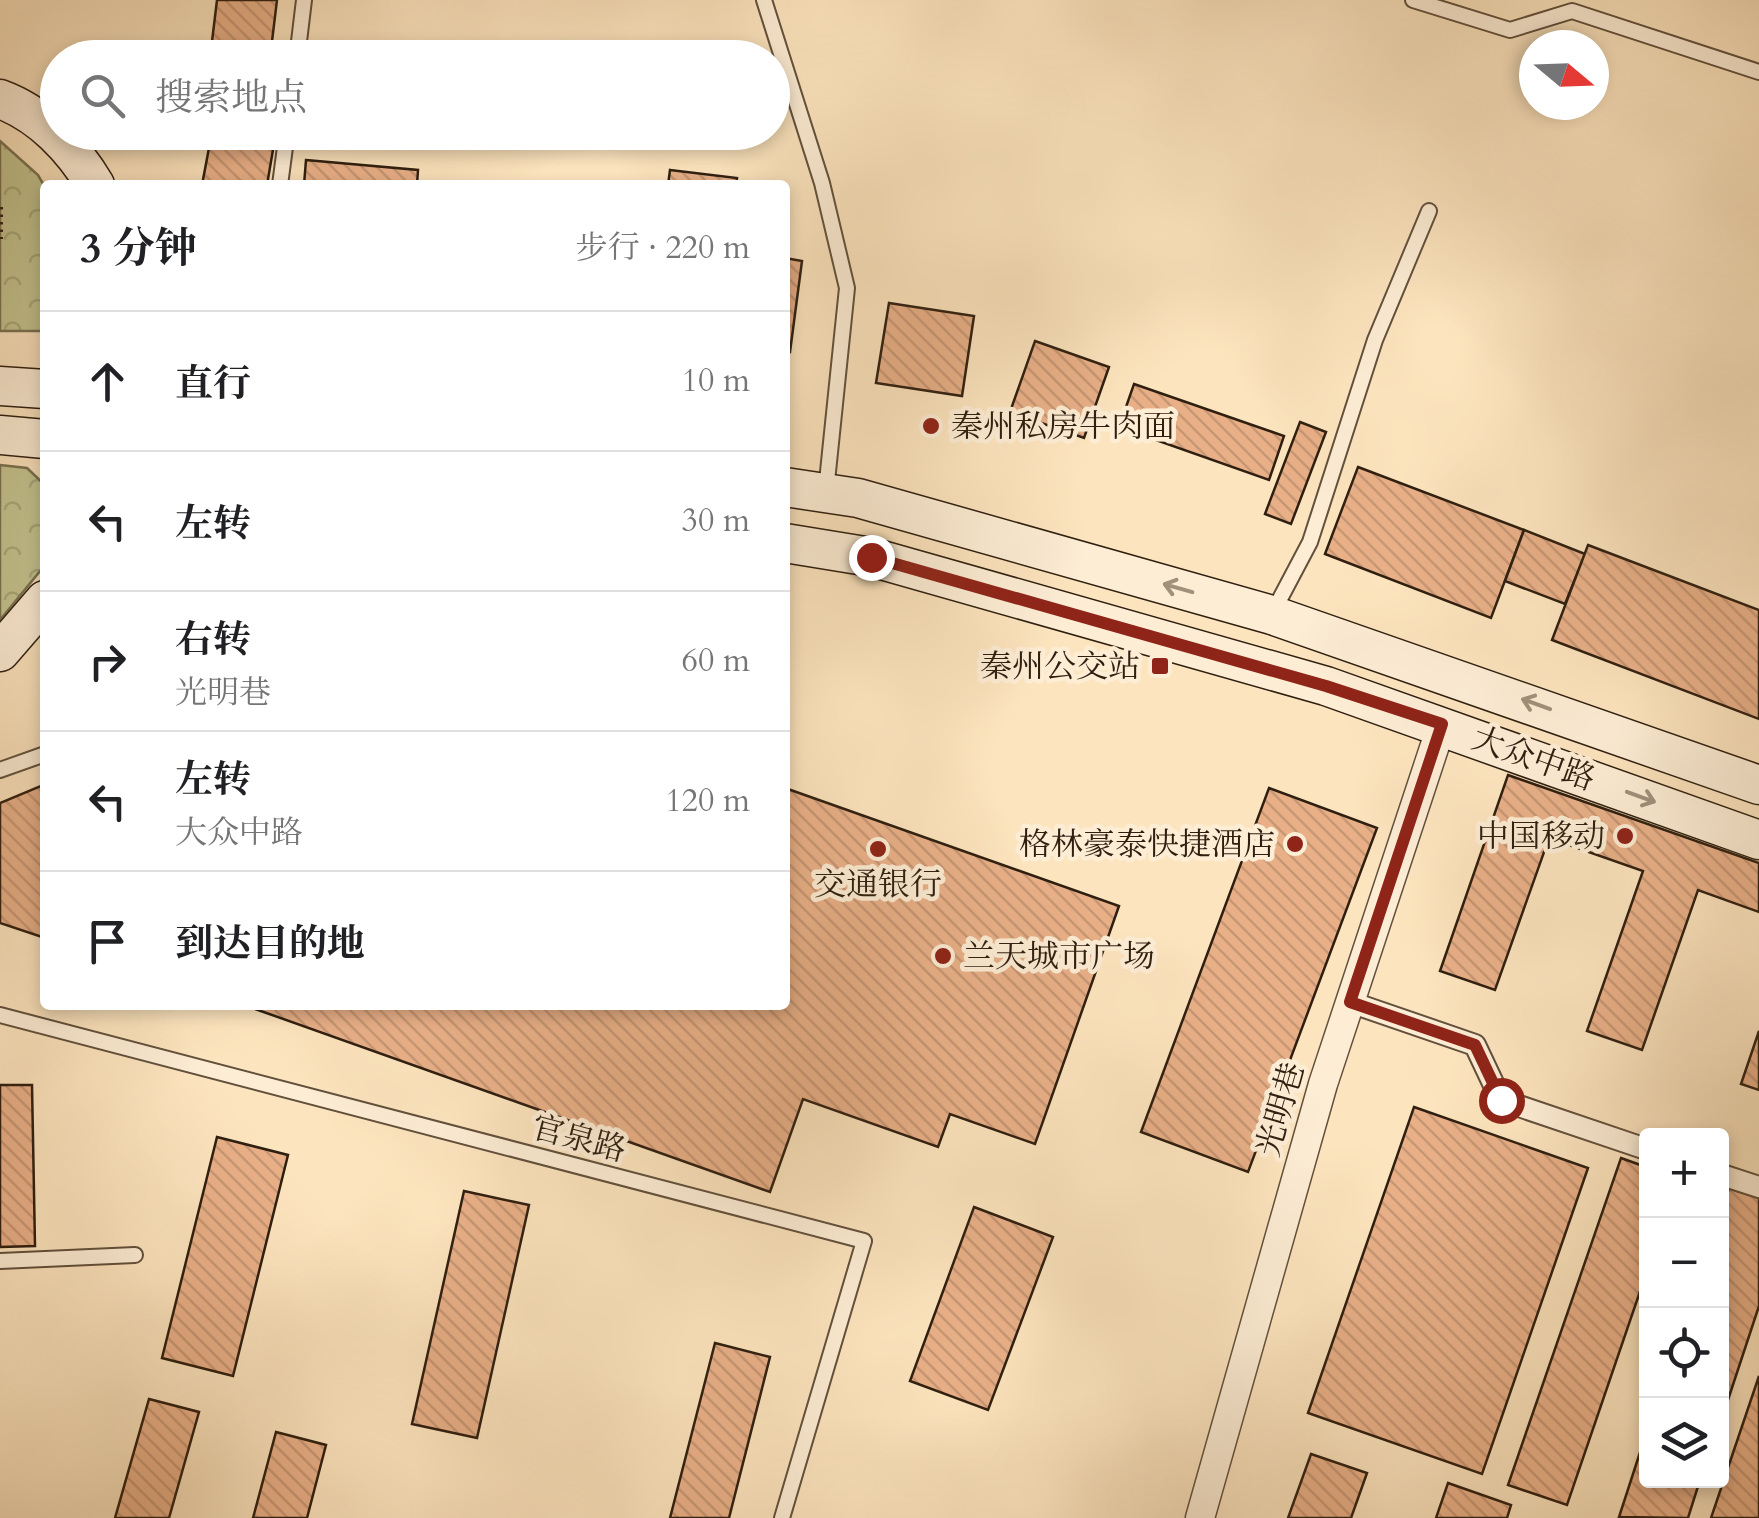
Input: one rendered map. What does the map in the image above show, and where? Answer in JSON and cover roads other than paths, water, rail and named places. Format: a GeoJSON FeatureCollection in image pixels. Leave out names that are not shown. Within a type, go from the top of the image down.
{"type":"FeatureCollection","features":[{"type":"Feature","properties":{"kind":"main road"},"geometry":{"type":"LineString","coordinates":[[0,99],[22,107],[40,123]]}},
{"type":"Feature","properties":{"kind":"main road"},"geometry":{"type":"LineString","coordinates":[[71,150],[91,180]]}},
{"type":"Feature","properties":{"kind":"main road"},"geometry":{"type":"LineString","coordinates":[[0,386],[40,390]]}},
{"type":"Feature","properties":{"kind":"main road"},"geometry":{"type":"LineString","coordinates":[[0,435],[40,439]]}},
{"type":"Feature","properties":{"kind":"main road","name":"大众中路"},"geometry":{"type":"LineString","coordinates":[[790,488],[858,498],[1272,614],[1759,785]]}},
{"type":"Feature","properties":{"kind":"main road","name":"大众中路"},"geometry":{"type":"LineString","coordinates":[[790,544],[871,557],[1326,686],[1442,724],[1759,840]]}},
{"type":"Feature","properties":{"kind":"main road"},"geometry":{"type":"LineString","coordinates":[[0,652],[40,606]]}},
{"type":"Feature","properties":{"kind":"street","name":"光明巷"},"geometry":{"type":"LineString","coordinates":[[1200,1518],[1350,1002],[1442,724]]}},
{"type":"Feature","properties":{"kind":"street"},"geometry":{"type":"LineString","coordinates":[[1350,1002],[1475,1045],[1501,1100],[1639,1147]]}},
{"type":"Feature","properties":{"kind":"street"},"geometry":{"type":"LineString","coordinates":[[1729,1177],[1759,1188]]}},
{"type":"Feature","properties":{"kind":"lane"},"geometry":{"type":"LineString","coordinates":[[298,40],[304,0]]}},
{"type":"Feature","properties":{"kind":"lane"},"geometry":{"type":"LineString","coordinates":[[764,0],[777,40]]}},
{"type":"Feature","properties":{"kind":"lane"},"geometry":{"type":"LineString","coordinates":[[1412,0],[1510,30],[1572,11],[1759,72]]}},
{"type":"Feature","properties":{"kind":"lane"},"geometry":{"type":"LineString","coordinates":[[790,82],[822,182],[847,288],[826,493]]}},
{"type":"Feature","properties":{"kind":"lane"},"geometry":{"type":"LineString","coordinates":[[281,180],[285,150]]}},
{"type":"Feature","properties":{"kind":"lane"},"geometry":{"type":"LineString","coordinates":[[1272,614],[1310,542],[1375,340],[1429,211]]}},
{"type":"Feature","properties":{"kind":"lane"},"geometry":{"type":"LineString","coordinates":[[0,770],[40,756]]}},
{"type":"Feature","properties":{"kind":"lane","name":"官泉路"},"geometry":{"type":"LineString","coordinates":[[0,1015],[864,1241],[782,1518]]}},
{"type":"Feature","properties":{"kind":"lane"},"geometry":{"type":"LineString","coordinates":[[0,1261],[135,1255]]}},
{"type":"Feature","properties":{"kind":"place","name":"秦州私房牛肉面"},"geometry":{"type":"Point","coordinates":[931,426]}},
{"type":"Feature","properties":{"kind":"place","name":"秦州公交站"},"geometry":{"type":"Point","coordinates":[1160,666]}},
{"type":"Feature","properties":{"kind":"place","name":"中国移动"},"geometry":{"type":"Point","coordinates":[1625,836]}},
{"type":"Feature","properties":{"kind":"place","name":"格林豪泰快捷酒店"},"geometry":{"type":"Point","coordinates":[1295,844]}},
{"type":"Feature","properties":{"kind":"place","name":"交通银行"},"geometry":{"type":"Point","coordinates":[878,849]}},
{"type":"Feature","properties":{"kind":"place","name":"兰天城市广场"},"geometry":{"type":"Point","coordinates":[943,956]}}]}
